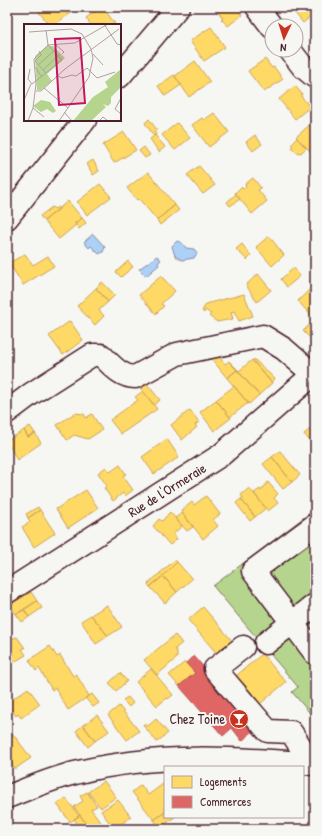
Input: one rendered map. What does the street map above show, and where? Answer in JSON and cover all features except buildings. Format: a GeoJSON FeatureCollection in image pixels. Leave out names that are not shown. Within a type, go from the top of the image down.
{"type":"FeatureCollection","features":[{"type":"Feature","properties":{"kind":"street"},"geometry":{"type":"LineString","coordinates":[[121,75],[178,7]]}},
{"type":"Feature","properties":{"kind":"street"},"geometry":{"type":"LineString","coordinates":[[257,7],[265,18]]}},
{"type":"Feature","properties":{"kind":"street"},"geometry":{"type":"LineString","coordinates":[[296,58],[303,67],[315,77]]}},
{"type":"Feature","properties":{"kind":"street"},"geometry":{"type":"LineString","coordinates":[[7,218],[84,121]]}},
{"type":"Feature","properties":{"kind":"street"},"geometry":{"type":"LineString","coordinates":[[7,412],[31,394],[92,355],[101,355],[121,374],[129,377],[135,377],[177,354],[263,336],[284,349],[314,374]]}},
{"type":"Feature","properties":{"kind":"street","name":"Rue de l'Ormeraie"},"geometry":{"type":"LineString","coordinates":[[7,592],[221,455],[314,374]]}},
{"type":"Feature","properties":{"kind":"street"},"geometry":{"type":"LineString","coordinates":[[315,525],[253,571],[315,653]]}},
{"type":"Feature","properties":{"kind":"street"},"geometry":{"type":"LineString","coordinates":[[266,642],[315,606]]}},
{"type":"Feature","properties":{"kind":"street"},"geometry":{"type":"LineString","coordinates":[[243,647],[214,669],[268,731],[291,732],[314,764]]}},
{"type":"Feature","properties":{"kind":"street"},"geometry":{"type":"LineString","coordinates":[[7,797],[77,772],[132,762],[238,758],[314,764]]}},
{"type":"Feature","properties":{"kind":"green space"},"geometry":{"type":"Polygon","coordinates":[[[315,509],[315,719],[292,692],[298,687],[213,586],[315,509]]]}},
{"type":"Feature","properties":{"kind":"water"},"geometry":{"type":"Polygon","coordinates":[[[93,234],[105,247],[103,252],[99,254],[91,246],[89,248],[84,242],[93,234]]]}},
{"type":"Feature","properties":{"kind":"water"},"geometry":{"type":"Polygon","coordinates":[[[177,241],[181,242],[186,248],[194,249],[197,253],[194,258],[182,260],[175,256],[172,246],[177,241]]]}},
{"type":"Feature","properties":{"kind":"water"},"geometry":{"type":"Polygon","coordinates":[[[157,256],[161,260],[158,263],[159,265],[146,276],[139,269],[157,256]]]}},
{"type":"Feature","properties":{"kind":"place","name":"Chez Toine"},"geometry":{"type":"Point","coordinates":[239,719]}}]}
